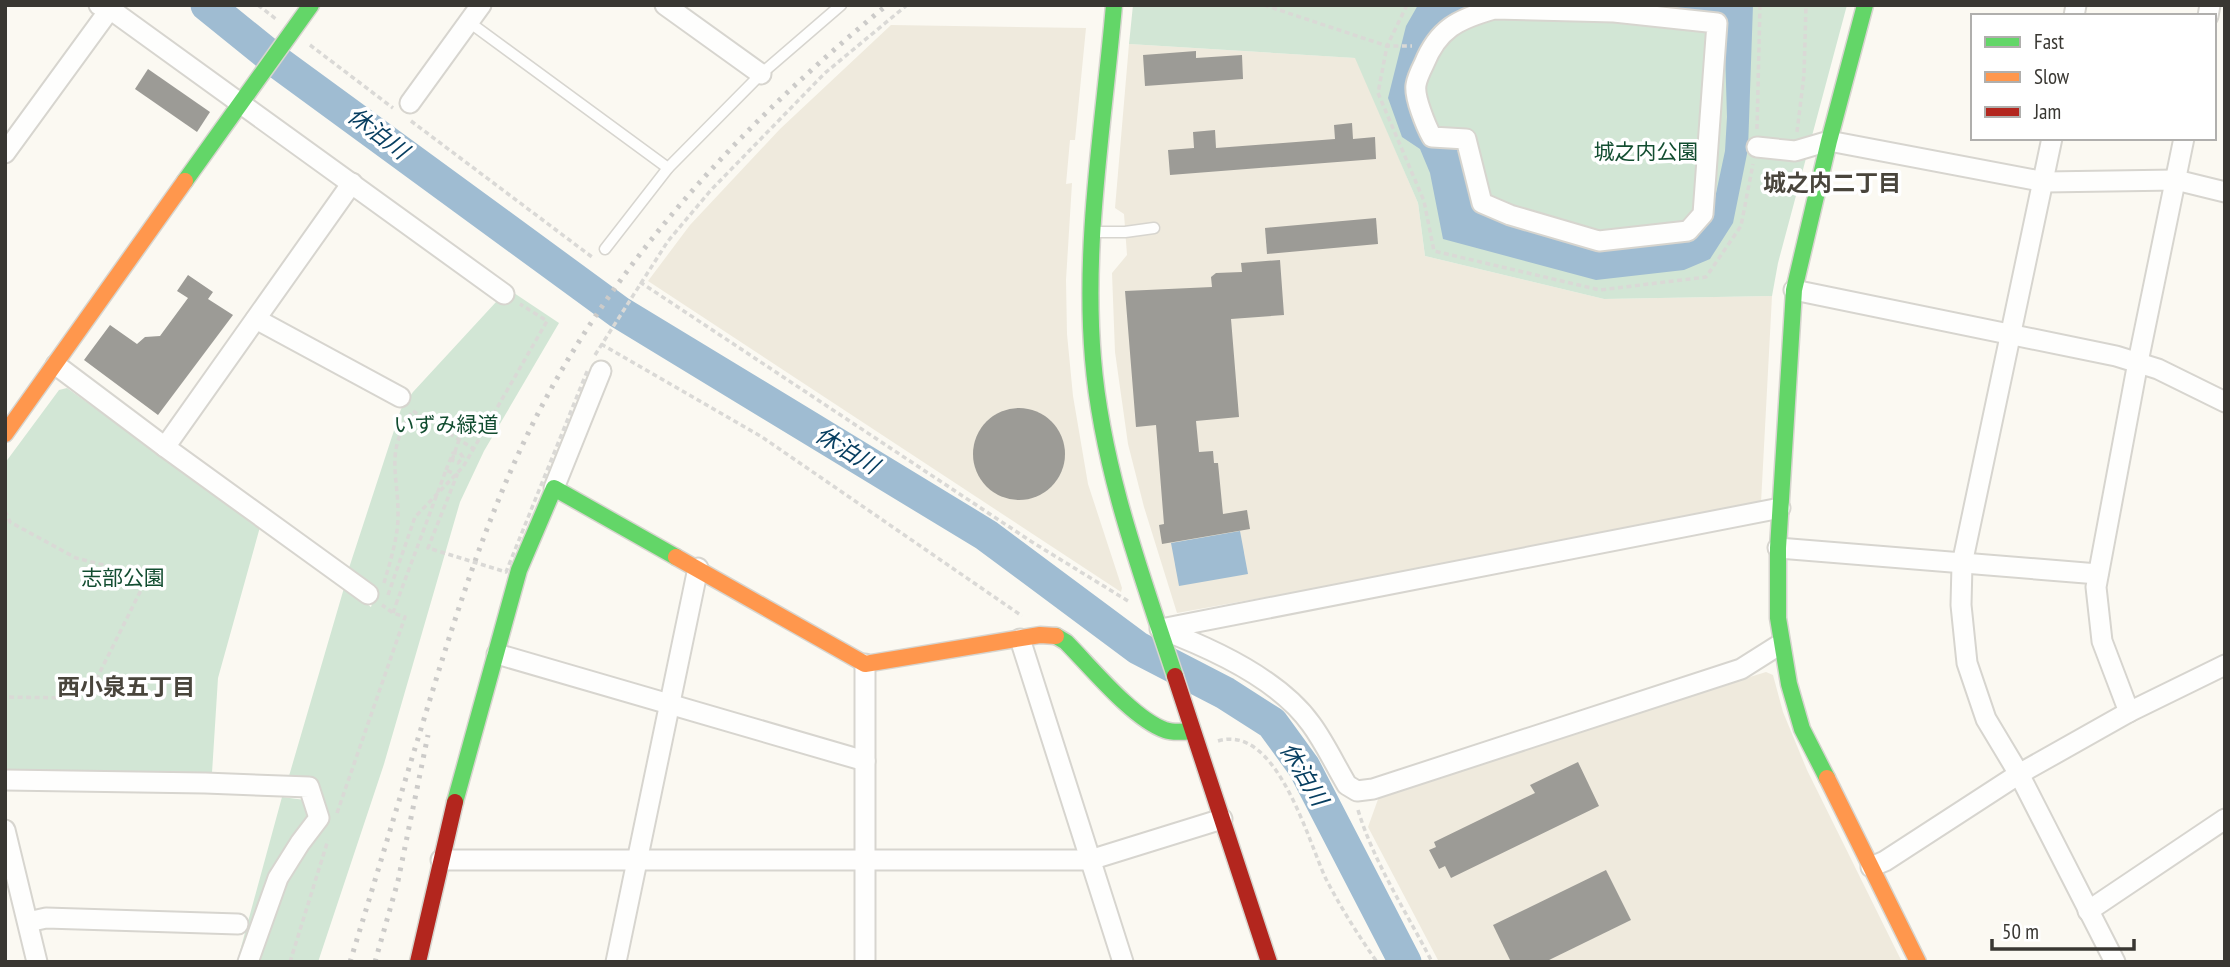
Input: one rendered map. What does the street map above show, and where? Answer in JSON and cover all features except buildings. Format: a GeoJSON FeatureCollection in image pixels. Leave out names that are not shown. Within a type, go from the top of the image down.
{"type":"FeatureCollection","features":[{"type":"Feature","properties":{"kind":"street"},"geometry":{"type":"LineString","coordinates":[[5,434],[311,5]]}},
{"type":"Feature","properties":{"kind":"street"},"geometry":{"type":"LineString","coordinates":[[405,108],[481,5]]}},
{"type":"Feature","properties":{"kind":"street"},"geometry":{"type":"LineString","coordinates":[[665,5],[761,74]]}},
{"type":"Feature","properties":{"kind":"street"},"geometry":{"type":"LineString","coordinates":[[1114,5],[1092,231],[1090,304],[1093,360],[1101,422],[1127,532],[1269,962]]}},
{"type":"Feature","properties":{"kind":"street"},"geometry":{"type":"LineString","coordinates":[[1865,5],[1794,290],[1776,588],[1779,645],[1789,692],[1801,729],[1919,962]]}},
{"type":"Feature","properties":{"kind":"street"},"geometry":{"type":"LineString","coordinates":[[5,153],[104,7],[504,294]]}},
{"type":"Feature","properties":{"kind":"street"},"geometry":{"type":"LineString","coordinates":[[1494,9],[1614,12],[1717,23],[1703,214],[1688,230],[1599,241],[1510,215],[1482,203],[1466,139],[1432,137],[1425,123],[1415,86],[1432,45],[1438,36],[1466,17],[1494,9]]}},
{"type":"Feature","properties":{"kind":"street"},"geometry":{"type":"LineString","coordinates":[[2052,140],[2045,182],[1962,564],[1961,605],[1967,663],[1986,719],[2019,774],[2115,962]]}},
{"type":"Feature","properties":{"kind":"street"},"geometry":{"type":"LineString","coordinates":[[2129,712],[2102,641],[2096,587],[2184,140]]}},
{"type":"Feature","properties":{"kind":"street"},"geometry":{"type":"LineString","coordinates":[[1757,147],[1795,151],[1829,141],[2045,182],[2176,180],[2225,192]]}},
{"type":"Feature","properties":{"kind":"street"},"geometry":{"type":"LineString","coordinates":[[165,447],[352,183]]}},
{"type":"Feature","properties":{"kind":"street"},"geometry":{"type":"LineString","coordinates":[[1794,290],[2138,362],[2225,402]]}},
{"type":"Feature","properties":{"kind":"street"},"geometry":{"type":"LineString","coordinates":[[256,319],[406,404]]}},
{"type":"Feature","properties":{"kind":"street"},"geometry":{"type":"LineString","coordinates":[[56,365],[373,598]]}},
{"type":"Feature","properties":{"kind":"street"},"geometry":{"type":"LineString","coordinates":[[418,962],[463,767],[519,570],[554,488],[594,370]]}},
{"type":"Feature","properties":{"kind":"street"},"geometry":{"type":"LineString","coordinates":[[554,488],[865,664],[1054,635],[1066,642],[1139,713],[1158,727],[1196,738]]}},
{"type":"Feature","properties":{"kind":"street"},"geometry":{"type":"LineString","coordinates":[[1160,629],[1780,508]]}},
{"type":"Feature","properties":{"kind":"street"},"geometry":{"type":"LineString","coordinates":[[1778,548],[2098,574]]}},
{"type":"Feature","properties":{"kind":"street"},"geometry":{"type":"LineString","coordinates":[[616,962],[698,568]]}},
{"type":"Feature","properties":{"kind":"street"},"geometry":{"type":"LineString","coordinates":[[1160,629],[1254,674],[1288,697],[1311,723],[1347,785],[1357,791],[1373,789],[1741,669],[1779,645]]}},
{"type":"Feature","properties":{"kind":"street"},"geometry":{"type":"LineString","coordinates":[[1027,638],[1090,860],[1123,962]]}},
{"type":"Feature","properties":{"kind":"street"},"geometry":{"type":"LineString","coordinates":[[497,654],[864,761]]}},
{"type":"Feature","properties":{"kind":"street"},"geometry":{"type":"LineString","coordinates":[[865,664],[865,962]]}},
{"type":"Feature","properties":{"kind":"street"},"geometry":{"type":"LineString","coordinates":[[1871,867],[1885,861],[2019,774],[2129,712],[2225,665]]}},
{"type":"Feature","properties":{"kind":"street"},"geometry":{"type":"LineString","coordinates":[[5,780],[205,783],[309,788],[318,818],[278,878],[248,962]]}},
{"type":"Feature","properties":{"kind":"street"},"geometry":{"type":"LineString","coordinates":[[2088,911],[2225,819]]}},
{"type":"Feature","properties":{"kind":"street"},"geometry":{"type":"LineString","coordinates":[[440,860],[1090,860],[1222,820]]}},
{"type":"Feature","properties":{"kind":"street"},"geometry":{"type":"LineString","coordinates":[[5,830],[9,862],[28,922],[37,962]]}},
{"type":"Feature","properties":{"kind":"street"},"geometry":{"type":"LineString","coordinates":[[28,922],[46,918],[238,925]]}},
{"type":"Feature","properties":{"kind":"lane"},"geometry":{"type":"LineString","coordinates":[[605,249],[668,168],[761,74],[841,5]]}},
{"type":"Feature","properties":{"kind":"lane"},"geometry":{"type":"LineString","coordinates":[[469,22],[668,168]]}},
{"type":"Feature","properties":{"kind":"lane"},"geometry":{"type":"LineString","coordinates":[[1092,231],[1109,233],[1154,228]]}},
{"type":"Feature","properties":{"kind":"path"},"geometry":{"type":"LineString","coordinates":[[907,5],[825,73],[759,139],[668,241],[603,341],[762,437],[871,510],[1020,615],[1027,638]]}},
{"type":"Feature","properties":{"kind":"path"},"geometry":{"type":"LineString","coordinates":[[1264,5],[1387,46],[1432,45]]}},
{"type":"Feature","properties":{"kind":"path"},"geometry":{"type":"LineString","coordinates":[[1757,147],[1760,5]]}},
{"type":"Feature","properties":{"kind":"path"},"geometry":{"type":"LineString","coordinates":[[1795,151],[1804,75],[1806,5]]}},
{"type":"Feature","properties":{"kind":"path"},"geometry":{"type":"LineString","coordinates":[[290,35],[405,108],[597,260]]}},
{"type":"Feature","properties":{"kind":"path"},"geometry":{"type":"LineString","coordinates":[[640,282],[1032,542],[1133,603]]}},
{"type":"Feature","properties":{"kind":"path"},"geometry":{"type":"LineString","coordinates":[[384,607],[415,517],[463,467],[547,321],[504,294]]}},
{"type":"Feature","properties":{"kind":"path"},"geometry":{"type":"LineString","coordinates":[[446,470],[457,475],[428,548],[506,572],[594,370]]}},
{"type":"Feature","properties":{"kind":"path"},"geometry":{"type":"LineString","coordinates":[[333,825],[405,617],[393,614],[373,598],[397,534],[394,448],[404,425],[406,404],[474,449]]}},
{"type":"Feature","properties":{"kind":"path"},"geometry":{"type":"LineString","coordinates":[[393,614],[453,453],[460,453],[463,457],[458,463],[452,460],[459,440]]}},
{"type":"Feature","properties":{"kind":"path"},"geometry":{"type":"LineString","coordinates":[[5,511],[10,522],[76,558],[148,576],[98,676],[72,698],[5,697]]}},
{"type":"Feature","properties":{"kind":"path"},"geometry":{"type":"LineString","coordinates":[[1196,738],[1239,740],[1251,745],[1272,764],[1286,787],[1331,888],[1348,920],[1377,962]]}},
{"type":"Feature","properties":{"kind":"path"},"geometry":{"type":"LineString","coordinates":[[1357,806],[1363,827],[1432,962]]}},
{"type":"Feature","properties":{"kind":"path"},"geometry":{"type":"LineString","coordinates":[[290,962],[328,838]]}},
{"type":"Feature","properties":{"kind":"shaded area"},"geometry":{"type":"Polygon","coordinates":[[[891,25],[1086,28],[1075,140],[1070,140],[1066,184],[1072,183],[1066,280],[1067,334],[1073,396],[1088,484],[1122,588],[1121,592],[648,281],[690,225],[780,129],[891,25]]]}},
{"type":"Feature","properties":{"kind":"shaded area"},"geometry":{"type":"Polygon","coordinates":[[[1129,44],[1356,58],[1418,203],[1425,256],[1604,299],[1772,296],[1761,503],[1429,568],[1177,613],[1144,507],[1128,444],[1115,352],[1112,273],[1127,255],[1124,214],[1115,208],[1129,44]]]}},
{"type":"Feature","properties":{"kind":"shaded area"},"geometry":{"type":"Polygon","coordinates":[[[1766,672],[1773,675],[1783,712],[1807,770],[1902,962],[1439,962],[1368,827],[1381,791],[1766,672]]]}},
{"type":"Feature","properties":{"kind":"green space","name":"城之内公園"},"geometry":{"type":"Polygon","coordinates":[[[1133,5],[1847,5],[1778,263],[1772,296],[1604,299],[1425,256],[1418,203],[1355,58],[1129,44],[1133,5]]]}},
{"type":"Feature","properties":{"kind":"green space","name":"いずみ緑道"},"geometry":{"type":"Polygon","coordinates":[[[508,289],[559,323],[484,451],[460,502],[384,764],[318,962],[237,962],[282,797],[305,800],[311,780],[289,776],[344,588],[371,607],[377,587],[349,568],[401,409],[413,392],[508,289]]]}},
{"type":"Feature","properties":{"kind":"green space","name":"志部公園"},"geometry":{"type":"Polygon","coordinates":[[[67,388],[260,527],[218,678],[212,773],[8,772],[5,761],[5,463],[59,390],[67,388]]]}},
{"type":"Feature","properties":{"kind":"water"},"geometry":{"type":"Polygon","coordinates":[[[1418,5],[1478,5],[1429,36],[1418,128],[1463,144],[1479,208],[1597,248],[1711,217],[1725,151],[1727,117],[1724,17],[1618,5],[1753,5],[1748,149],[1733,223],[1710,259],[1684,270],[1596,280],[1443,239],[1430,173],[1420,149],[1402,137],[1388,98],[1406,26],[1418,5]]]}},
{"type":"Feature","properties":{"kind":"water"},"geometry":{"type":"Polygon","coordinates":[[[1240,531],[1248,574],[1179,586],[1171,543],[1240,531]]]}},
{"type":"Feature","properties":{"kind":"waterway","name":"休泊川"},"geometry":{"type":"LineString","coordinates":[[207,5],[280,64],[619,312],[986,535],[1138,648],[1225,693],[1272,723],[1304,767],[1405,962]]}},
{"type":"Feature","properties":{"kind":"railway"},"geometry":{"type":"LineString","coordinates":[[350,962],[464,593],[512,468],[551,389],[620,281],[701,181],[791,89],[887,5]]}},
{"type":"Feature","properties":{"kind":"railway"},"geometry":{"type":"LineString","coordinates":[[375,962],[398,881],[428,735]]}},
{"type":"Feature","properties":{"kind":"traffic: fast"},"geometry":{"type":"LineString","coordinates":[[185,181],[311,5]]}},
{"type":"Feature","properties":{"kind":"traffic: fast"},"geometry":{"type":"LineString","coordinates":[[1114,5],[1093,226],[1093,359],[1114,480],[1136,559],[1175,676]]}},
{"type":"Feature","properties":{"kind":"traffic: fast"},"geometry":{"type":"LineString","coordinates":[[1827,778],[1802,729],[1789,684],[1778,618],[1778,548],[1794,290],[1865,5]]}},
{"type":"Feature","properties":{"kind":"traffic: fast"},"geometry":{"type":"LineString","coordinates":[[455,802],[519,570],[554,488],[676,557]]}},
{"type":"Feature","properties":{"kind":"traffic: fast"},"geometry":{"type":"LineString","coordinates":[[1056,636],[1066,642],[1112,691],[1139,715],[1168,731],[1192,731]]}},
{"type":"Feature","properties":{"kind":"traffic: slow"},"geometry":{"type":"LineString","coordinates":[[5,434],[185,181]]}},
{"type":"Feature","properties":{"kind":"traffic: slow"},"geometry":{"type":"LineString","coordinates":[[676,557],[865,664],[1040,635],[1056,636]]}},
{"type":"Feature","properties":{"kind":"traffic: slow"},"geometry":{"type":"LineString","coordinates":[[1827,778],[1918,962]]}},
{"type":"Feature","properties":{"kind":"traffic: jam"},"geometry":{"type":"LineString","coordinates":[[1175,676],[1269,962]]}},
{"type":"Feature","properties":{"kind":"traffic: jam"},"geometry":{"type":"LineString","coordinates":[[418,962],[455,802]]}},
{"type":"Feature","properties":{"kind":"district","name":"城之内二丁目"},"geometry":{"type":"Point","coordinates":[1832,183]}},
{"type":"Feature","properties":{"kind":"district","name":"西小泉五丁目"},"geometry":{"type":"Point","coordinates":[126,687]}}]}
